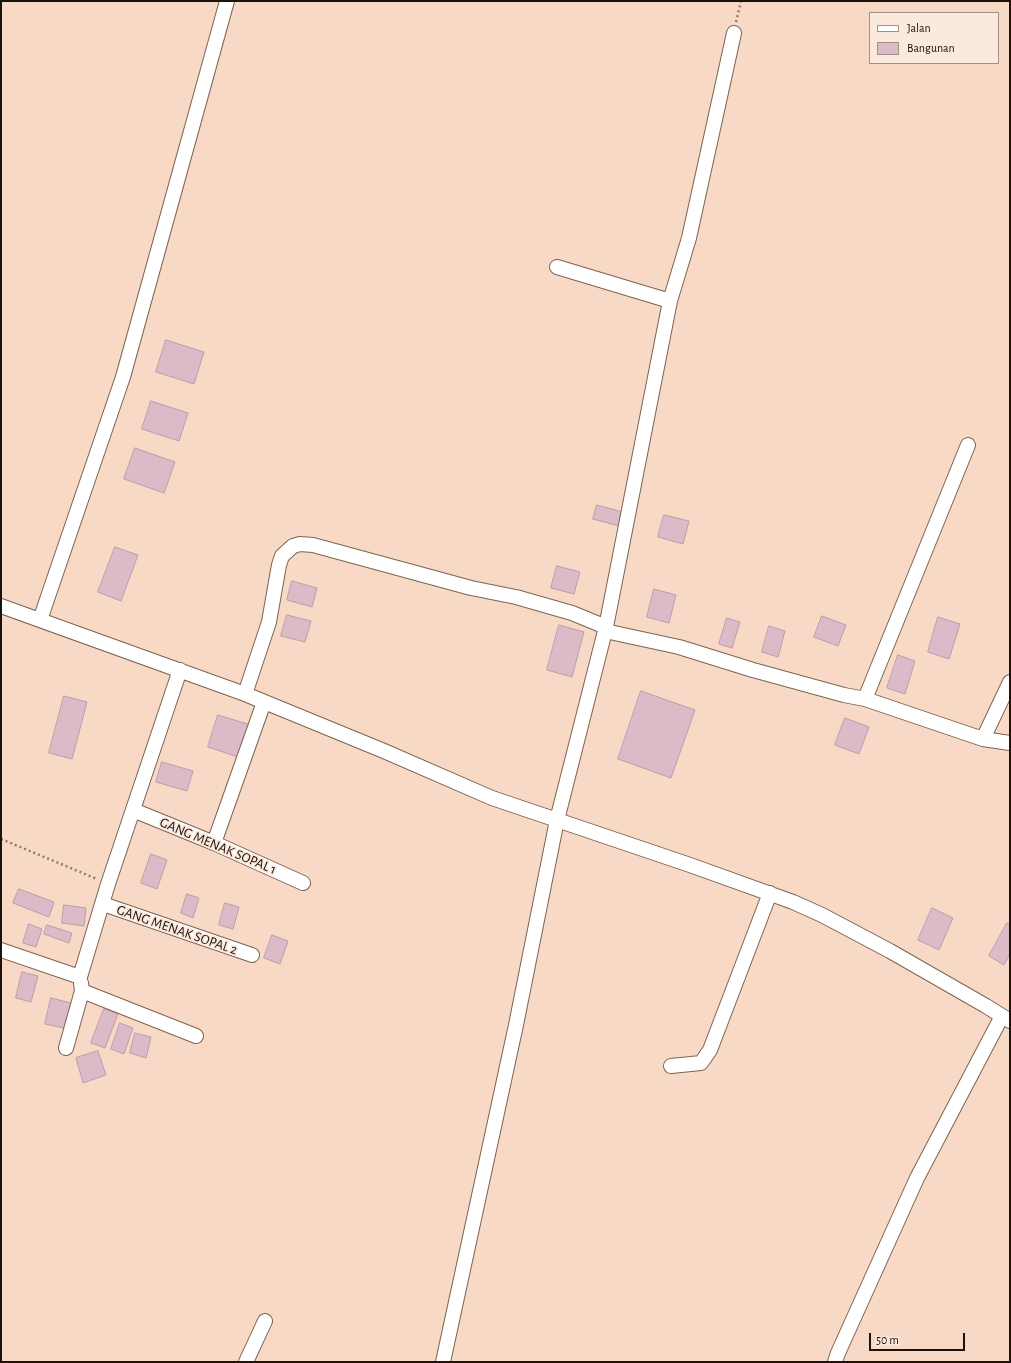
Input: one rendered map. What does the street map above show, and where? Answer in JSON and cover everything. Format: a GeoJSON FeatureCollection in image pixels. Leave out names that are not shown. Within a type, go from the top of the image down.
{"type":"FeatureCollection","features":[{"type":"Feature","properties":{"kind":"street"},"geometry":{"type":"LineString","coordinates":[[40,620],[123,377],[227,1]]}},
{"type":"Feature","properties":{"kind":"street"},"geometry":{"type":"LineString","coordinates":[[443,1362],[515,1033],[557,820],[612,631],[670,301],[689,238],[734,33]]}},
{"type":"Feature","properties":{"kind":"street"},"geometry":{"type":"LineString","coordinates":[[557,267],[670,301]]}},
{"type":"Feature","properties":{"kind":"street"},"geometry":{"type":"LineString","coordinates":[[865,699],[968,445]]}},
{"type":"Feature","properties":{"kind":"street"},"geometry":{"type":"LineString","coordinates":[[245,694],[269,622],[279,564],[282,556],[287,550],[300,544],[313,545],[360,557],[470,588],[516,597],[572,613],[612,631],[679,647],[753,670],[865,699],[983,739],[1010,743]]}},
{"type":"Feature","properties":{"kind":"street"},"geometry":{"type":"LineString","coordinates":[[1,606],[245,694],[384,751],[492,798],[770,893],[800,905],[851,930],[1006,1019],[917,1178],[835,1362]]}},
{"type":"Feature","properties":{"kind":"street"},"geometry":{"type":"LineString","coordinates":[[66,1048],[81,984],[108,884],[180,670]]}},
{"type":"Feature","properties":{"kind":"street"},"geometry":{"type":"LineString","coordinates":[[983,739],[1010,682]]}},
{"type":"Feature","properties":{"kind":"street"},"geometry":{"type":"LineString","coordinates":[[214,843],[264,702]]}},
{"type":"Feature","properties":{"kind":"street","name":"GANG MENAK SOPAL 1"},"geometry":{"type":"LineString","coordinates":[[132,810],[214,843],[304,883]]}},
{"type":"Feature","properties":{"kind":"street"},"geometry":{"type":"LineString","coordinates":[[671,1066],[701,1063],[710,1050],[770,893]]}},
{"type":"Feature","properties":{"kind":"street","name":"GANG MENAK SOPAL 2"},"geometry":{"type":"LineString","coordinates":[[102,904],[252,955]]}},
{"type":"Feature","properties":{"kind":"street"},"geometry":{"type":"LineString","coordinates":[[1,950],[196,1036]]}},
{"type":"Feature","properties":{"kind":"street"},"geometry":{"type":"LineString","coordinates":[[246,1362],[265,1321]]}},
{"type":"Feature","properties":{"kind":"path"},"geometry":{"type":"LineString","coordinates":[[734,33],[740,1]]}},
{"type":"Feature","properties":{"kind":"path"},"geometry":{"type":"LineString","coordinates":[[1,839],[108,884]]}},
{"type":"Feature","properties":{"kind":"building"},"geometry":{"type":"Polygon","coordinates":[[[166,340],[204,352],[194,384],[156,372],[166,340]]]}},
{"type":"Feature","properties":{"kind":"building"},"geometry":{"type":"Polygon","coordinates":[[[151,401],[188,413],[179,441],[142,429],[151,401]]]}},
{"type":"Feature","properties":{"kind":"building"},"geometry":{"type":"Polygon","coordinates":[[[135,448],[175,462],[164,493],[124,479],[135,448]]]}},
{"type":"Feature","properties":{"kind":"building"},"geometry":{"type":"Polygon","coordinates":[[[597,505],[623,512],[619,526],[593,519],[597,505]]]}},
{"type":"Feature","properties":{"kind":"building"},"geometry":{"type":"Polygon","coordinates":[[[664,515],[689,521],[683,544],[658,537],[664,515]]]}},
{"type":"Feature","properties":{"kind":"building"},"geometry":{"type":"Polygon","coordinates":[[[115,547],[138,555],[121,601],[98,592],[115,547]]]}},
{"type":"Feature","properties":{"kind":"building"},"geometry":{"type":"Polygon","coordinates":[[[557,566],[580,572],[574,594],[551,588],[557,566]]]}},
{"type":"Feature","properties":{"kind":"building"},"geometry":{"type":"Polygon","coordinates":[[[292,581],[317,588],[312,607],[287,600],[292,581]]]}},
{"type":"Feature","properties":{"kind":"building"},"geometry":{"type":"Polygon","coordinates":[[[654,589],[676,595],[669,623],[647,617],[654,589]]]}},
{"type":"Feature","properties":{"kind":"building"},"geometry":{"type":"Polygon","coordinates":[[[287,615],[311,621],[305,642],[281,636],[287,615]]]}},
{"type":"Feature","properties":{"kind":"building"},"geometry":{"type":"Polygon","coordinates":[[[822,616],[846,625],[838,646],[814,637],[822,616]]]}},
{"type":"Feature","properties":{"kind":"building"},"geometry":{"type":"Polygon","coordinates":[[[938,617],[960,624],[949,659],[928,652],[938,617]]]}},
{"type":"Feature","properties":{"kind":"building"},"geometry":{"type":"Polygon","coordinates":[[[727,618],[740,622],[732,648],[719,644],[727,618]]]}},
{"type":"Feature","properties":{"kind":"building"},"geometry":{"type":"Polygon","coordinates":[[[559,625],[584,632],[572,677],[547,670],[559,625]]]}},
{"type":"Feature","properties":{"kind":"building"},"geometry":{"type":"Polygon","coordinates":[[[769,626],[785,631],[778,657],[762,652],[769,626]]]}},
{"type":"Feature","properties":{"kind":"building"},"geometry":{"type":"Polygon","coordinates":[[[898,655],[915,661],[905,694],[887,688],[898,655]]]}},
{"type":"Feature","properties":{"kind":"building"},"geometry":{"type":"Polygon","coordinates":[[[641,691],[695,710],[671,778],[618,759],[641,691]]]}},
{"type":"Feature","properties":{"kind":"building"},"geometry":{"type":"Polygon","coordinates":[[[64,696],[87,702],[72,759],[49,753],[64,696]]]}},
{"type":"Feature","properties":{"kind":"building"},"geometry":{"type":"Polygon","coordinates":[[[218,715],[251,725],[241,758],[208,747],[218,715]]]}},
{"type":"Feature","properties":{"kind":"building"},"geometry":{"type":"Polygon","coordinates":[[[845,718],[869,727],[859,754],[835,745],[845,718]]]}},
{"type":"Feature","properties":{"kind":"building"},"geometry":{"type":"Polygon","coordinates":[[[162,762],[193,771],[187,791],[156,782],[162,762]]]}},
{"type":"Feature","properties":{"kind":"building"},"geometry":{"type":"Polygon","coordinates":[[[151,854],[167,860],[157,889],[141,883],[151,854]]]}},
{"type":"Feature","properties":{"kind":"building"},"geometry":{"type":"Polygon","coordinates":[[[19,889],[54,902],[49,917],[13,903],[19,889]]]}},
{"type":"Feature","properties":{"kind":"building"},"geometry":{"type":"Polygon","coordinates":[[[187,894],[199,898],[193,918],[181,913],[187,894]]]}},
{"type":"Feature","properties":{"kind":"building"},"geometry":{"type":"Polygon","coordinates":[[[225,903],[239,907],[233,929],[219,925],[225,903]]]}},
{"type":"Feature","properties":{"kind":"building"},"geometry":{"type":"Polygon","coordinates":[[[64,905],[86,908],[84,926],[62,923],[64,905]]]}},
{"type":"Feature","properties":{"kind":"building"},"geometry":{"type":"Polygon","coordinates":[[[932,908],[953,918],[939,950],[918,940],[932,908]]]}},
{"type":"Feature","properties":{"kind":"building"},"geometry":{"type":"Polygon","coordinates":[[[1007,923],[1010,925],[1010,954],[1004,965],[989,956],[1007,923]]]}},
{"type":"Feature","properties":{"kind":"building"},"geometry":{"type":"Polygon","coordinates":[[[29,924],[42,929],[36,947],[23,943],[29,924]]]}},
{"type":"Feature","properties":{"kind":"building"},"geometry":{"type":"Polygon","coordinates":[[[47,925],[72,933],[69,943],[44,934],[47,925]]]}},
{"type":"Feature","properties":{"kind":"building"},"geometry":{"type":"Polygon","coordinates":[[[272,935],[288,941],[280,964],[264,958],[272,935]]]}},
{"type":"Feature","properties":{"kind":"building"},"geometry":{"type":"Polygon","coordinates":[[[22,972],[38,976],[31,1002],[16,998],[22,972]]]}},
{"type":"Feature","properties":{"kind":"building"},"geometry":{"type":"Polygon","coordinates":[[[51,998],[71,1003],[64,1028],[45,1024],[51,998]]]}},
{"type":"Feature","properties":{"kind":"building"},"geometry":{"type":"Polygon","coordinates":[[[104,1009],[118,1014],[105,1048],[91,1043],[104,1009]]]}},
{"type":"Feature","properties":{"kind":"building"},"geometry":{"type":"Polygon","coordinates":[[[120,1023],[133,1028],[124,1054],[111,1049],[120,1023]]]}},
{"type":"Feature","properties":{"kind":"building"},"geometry":{"type":"Polygon","coordinates":[[[135,1033],[151,1037],[146,1058],[130,1053],[135,1033]]]}},
{"type":"Feature","properties":{"kind":"building"},"geometry":{"type":"Polygon","coordinates":[[[98,1051],[106,1075],[83,1083],[76,1058],[98,1051]]]}}]}
